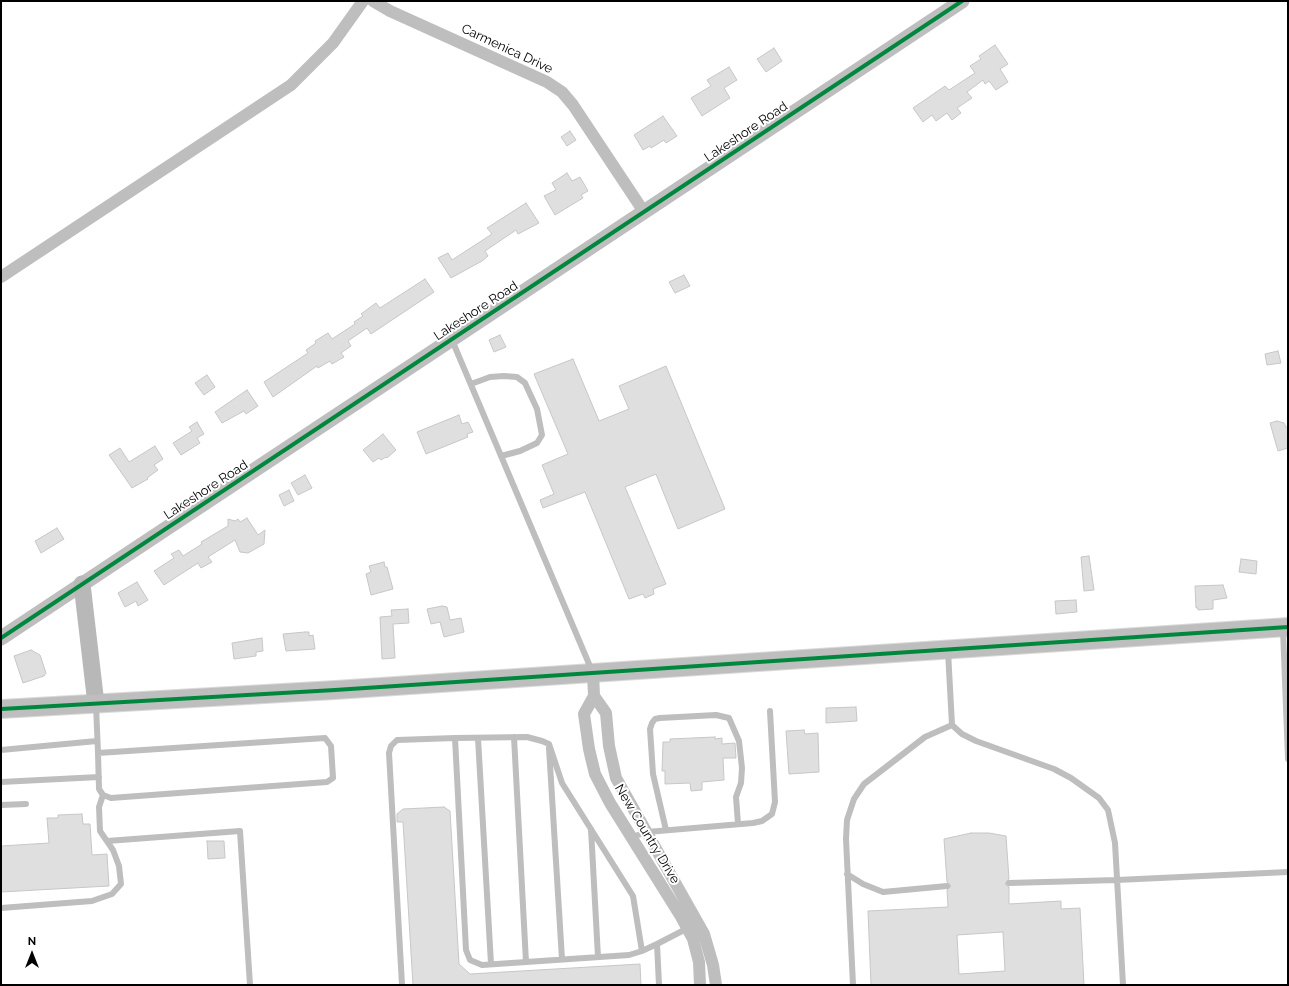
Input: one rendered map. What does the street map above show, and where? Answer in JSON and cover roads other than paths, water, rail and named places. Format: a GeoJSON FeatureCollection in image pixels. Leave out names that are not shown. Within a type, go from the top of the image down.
{"type":"FeatureCollection","features":[{"type":"Feature","properties":{"kind":"main road"},"geometry":{"type":"LineString","coordinates":[[82,584],[96,704]]}},
{"type":"Feature","properties":{"kind":"main road"},"geometry":{"type":"LineString","coordinates":[[1,709],[593,673],[1285,627]]}},
{"type":"Feature","properties":{"kind":"street"},"geometry":{"type":"LineString","coordinates":[[1,277],[291,85],[334,43],[363,1]]}},
{"type":"Feature","properties":{"kind":"street","name":"Carmenica Drive"},"geometry":{"type":"LineString","coordinates":[[373,1],[390,11],[547,82],[562,92],[573,105],[644,212]]}},
{"type":"Feature","properties":{"kind":"street","name":"Lakeshore Road"},"geometry":{"type":"LineString","coordinates":[[1,638],[962,1]]}},
{"type":"Feature","properties":{"kind":"street"},"geometry":{"type":"LineString","coordinates":[[593,673],[594,696]]}},
{"type":"Feature","properties":{"kind":"street","name":"New Country Drive"},"geometry":{"type":"LineString","coordinates":[[700,985],[699,962],[693,939],[610,803],[594,768],[589,748],[584,714],[594,696],[606,713],[609,746],[616,778],[704,934],[710,953],[716,985]]}},
{"type":"Feature","properties":{"kind":"lane"},"geometry":{"type":"LineString","coordinates":[[452,339],[593,673]]}},
{"type":"Feature","properties":{"kind":"lane"},"geometry":{"type":"LineString","coordinates":[[471,384],[490,378],[504,376],[517,378],[525,383],[537,409],[542,435],[537,443],[520,451],[501,456]]}},
{"type":"Feature","properties":{"kind":"lane"},"geometry":{"type":"LineString","coordinates":[[1285,627],[1288,759]]}},
{"type":"Feature","properties":{"kind":"lane"},"geometry":{"type":"LineString","coordinates":[[948,649],[952,725]]}},
{"type":"Feature","properties":{"kind":"lane"},"geometry":{"type":"LineString","coordinates":[[1,908],[92,901],[112,894],[121,884],[120,872],[113,850],[100,831],[99,807],[102,795],[99,789],[96,704]]}},
{"type":"Feature","properties":{"kind":"lane"},"geometry":{"type":"LineString","coordinates":[[632,837],[647,832],[762,821],[772,814],[775,802],[770,711]]}},
{"type":"Feature","properties":{"kind":"lane"},"geometry":{"type":"LineString","coordinates":[[666,830],[653,774],[650,729],[655,719],[660,718],[716,715],[729,718],[739,741],[742,768],[741,783],[736,797],[738,824]]}},
{"type":"Feature","properties":{"kind":"lane"},"geometry":{"type":"LineString","coordinates":[[853,985],[846,839],[847,820],[854,799],[864,784],[925,737],[952,725]]}},
{"type":"Feature","properties":{"kind":"lane"},"geometry":{"type":"LineString","coordinates":[[952,725],[976,741],[1054,769],[1071,778],[1099,798],[1108,810],[1112,825],[1117,880],[1123,985]]}},
{"type":"Feature","properties":{"kind":"lane"},"geometry":{"type":"LineString","coordinates":[[514,737],[526,962]]}},
{"type":"Feature","properties":{"kind":"lane"},"geometry":{"type":"LineString","coordinates":[[402,985],[389,753],[391,746],[397,740],[404,738],[527,737],[549,744],[562,783],[633,896],[642,951]]}},
{"type":"Feature","properties":{"kind":"lane"},"geometry":{"type":"LineString","coordinates":[[98,753],[325,738],[331,746],[334,778],[327,782],[111,798],[102,795]]}},
{"type":"Feature","properties":{"kind":"lane"},"geometry":{"type":"LineString","coordinates":[[455,738],[466,950],[470,960],[476,963],[491,964],[629,955],[642,951],[698,923]]}},
{"type":"Feature","properties":{"kind":"lane"},"geometry":{"type":"LineString","coordinates":[[478,738],[491,964]]}},
{"type":"Feature","properties":{"kind":"lane"},"geometry":{"type":"LineString","coordinates":[[1,750],[97,741]]}},
{"type":"Feature","properties":{"kind":"lane"},"geometry":{"type":"LineString","coordinates":[[549,744],[562,959]]}},
{"type":"Feature","properties":{"kind":"lane"},"geometry":{"type":"LineString","coordinates":[[1,782],[99,777]]}},
{"type":"Feature","properties":{"kind":"lane"},"geometry":{"type":"LineString","coordinates":[[1,805],[26,804]]}},
{"type":"Feature","properties":{"kind":"lane"},"geometry":{"type":"LineString","coordinates":[[591,828],[598,957]]}},
{"type":"Feature","properties":{"kind":"lane"},"geometry":{"type":"LineString","coordinates":[[107,841],[240,831],[250,985]]}},
{"type":"Feature","properties":{"kind":"lane"},"geometry":{"type":"LineString","coordinates":[[1009,883],[1117,880],[1288,872]]}},
{"type":"Feature","properties":{"kind":"lane"},"geometry":{"type":"LineString","coordinates":[[848,874],[863,884],[883,892],[947,886]]}},
{"type":"Feature","properties":{"kind":"lane"},"geometry":{"type":"LineString","coordinates":[[657,944],[659,985]]}}]}
